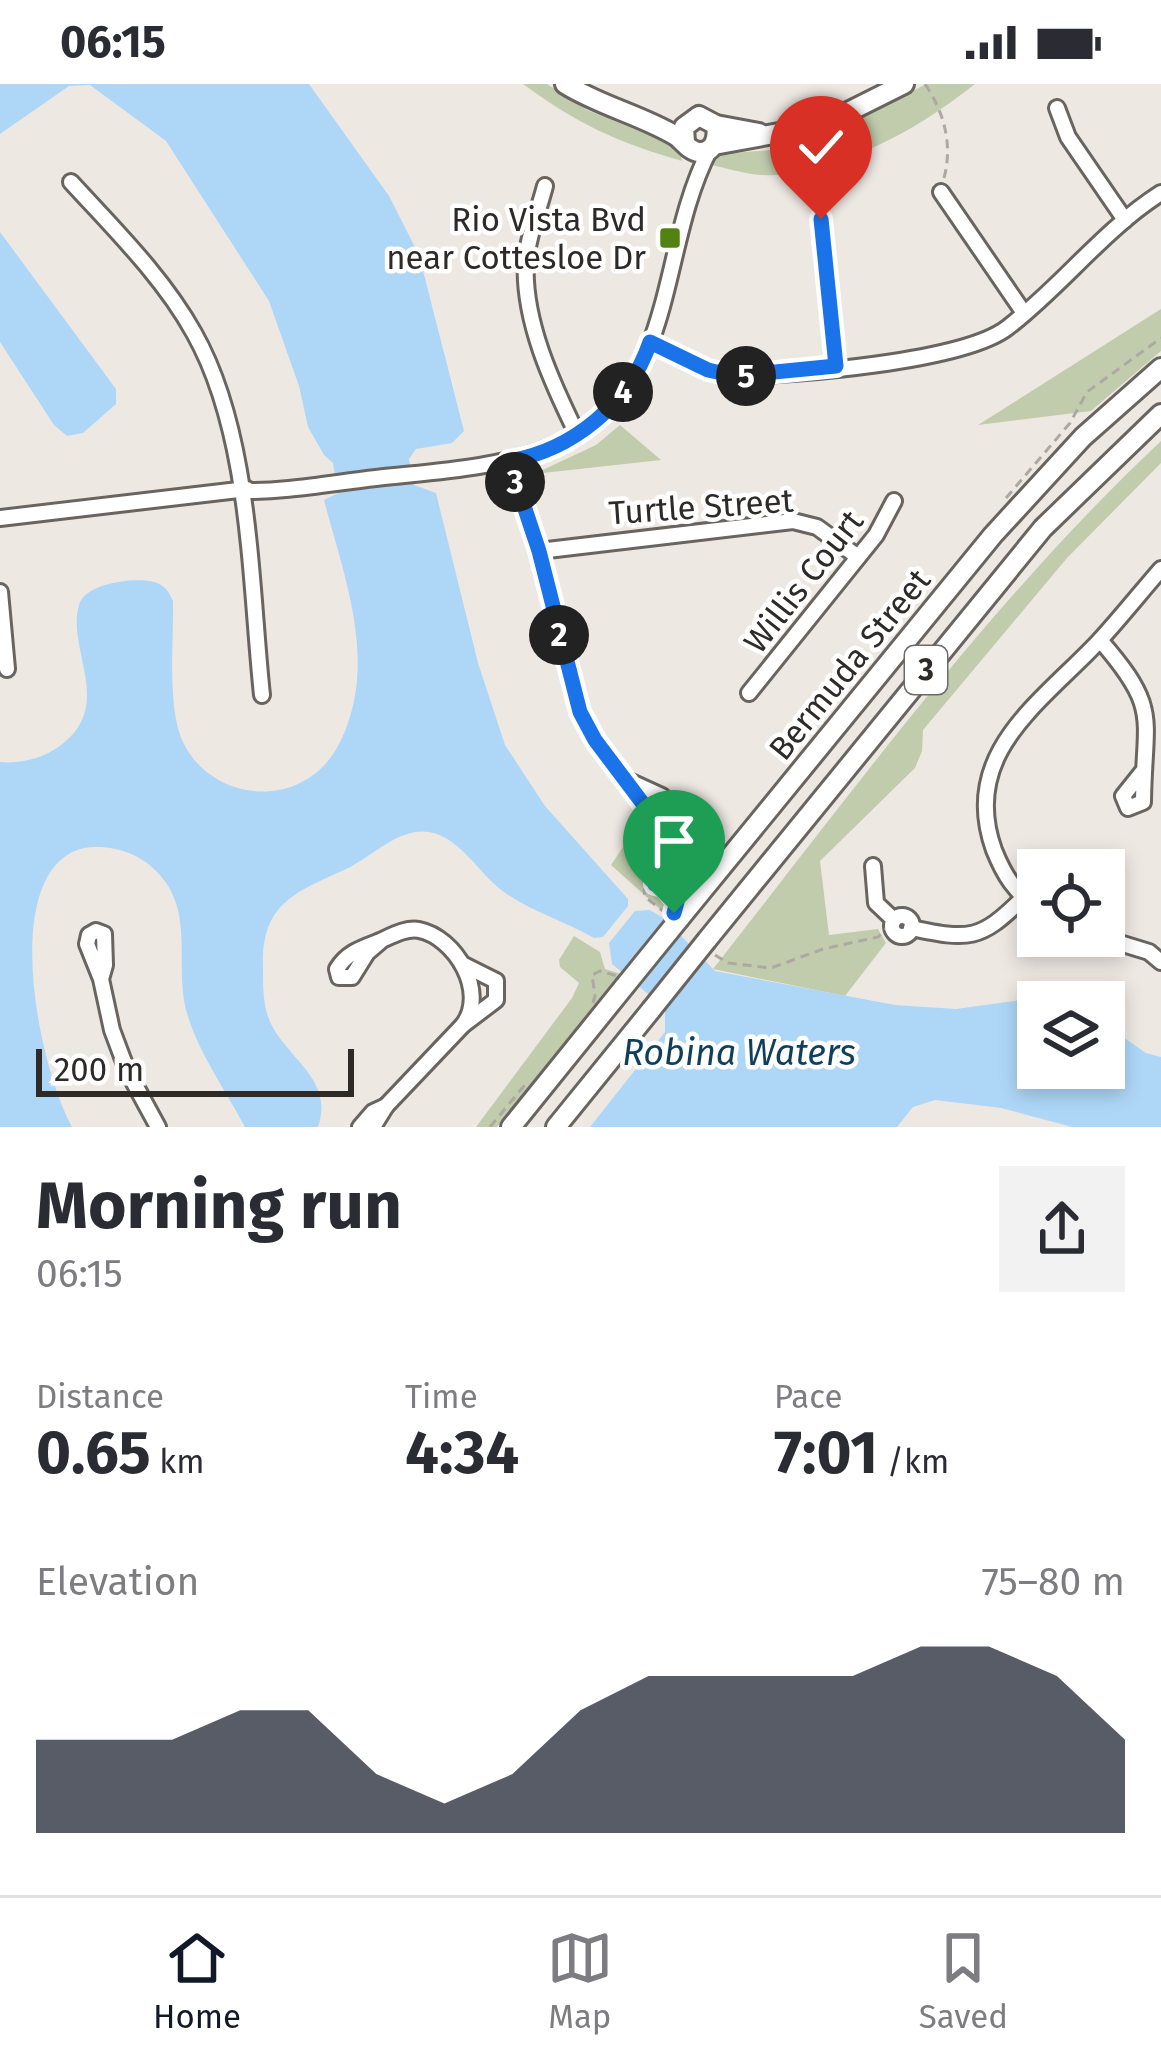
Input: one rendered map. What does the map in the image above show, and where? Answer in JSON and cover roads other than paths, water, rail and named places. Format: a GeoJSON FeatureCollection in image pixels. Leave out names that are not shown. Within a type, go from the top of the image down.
{"type":"FeatureCollection","features":[{"type":"Feature","properties":{"kind":"main road"},"geometry":{"type":"LineString","coordinates":[[565,84],[699,152],[713,140],[783,140],[845,116],[904,84]]}},
{"type":"Feature","properties":{"kind":"main road"},"geometry":{"type":"LineString","coordinates":[[636,119],[687,122],[704,117],[713,140]]}},
{"type":"Feature","properties":{"kind":"main road"},"geometry":{"type":"LineString","coordinates":[[687,122],[682,133],[687,146]]}},
{"type":"Feature","properties":{"kind":"main road","name":"Bermuda Street"},"geometry":{"type":"LineString","coordinates":[[511,1127],[624,988],[674,915],[993,535],[1084,437],[1161,368]]}},
{"type":"Feature","properties":{"kind":"main road","name":"Bermuda Street"},"geometry":{"type":"LineString","coordinates":[[556,1127],[651,1010],[712,948],[1022,553],[1102,467],[1161,414]]}},
{"type":"Feature","properties":{"kind":"street"},"geometry":{"type":"LineString","coordinates":[[1057,108],[1068,136],[1125,220]]}},
{"type":"Feature","properties":{"kind":"street"},"geometry":{"type":"LineString","coordinates":[[0,518],[509,461],[545,452],[577,434],[629,385],[650,342],[693,185],[713,140]]}},
{"type":"Feature","properties":{"kind":"street"},"geometry":{"type":"LineString","coordinates":[[687,146],[693,185]]}},
{"type":"Feature","properties":{"kind":"street"},"geometry":{"type":"LineString","coordinates":[[71,182],[139,256],[193,331],[211,370],[236,457],[262,695]]}},
{"type":"Feature","properties":{"kind":"street"},"geometry":{"type":"LineString","coordinates":[[545,186],[527,252],[526,282],[545,361],[577,434]]}},
{"type":"Feature","properties":{"kind":"street"},"geometry":{"type":"LineString","coordinates":[[941,192],[1024,314]]}},
{"type":"Feature","properties":{"kind":"street"},"geometry":{"type":"LineString","coordinates":[[650,342],[708,370],[735,376],[951,353],[998,335],[1161,193]]}},
{"type":"Feature","properties":{"kind":"street"},"geometry":{"type":"LineString","coordinates":[[823,237],[836,366]]}},
{"type":"Feature","properties":{"kind":"street"},"geometry":{"type":"LineString","coordinates":[[509,461],[539,551],[580,712],[627,780],[662,796],[663,807],[653,811]]}},
{"type":"Feature","properties":{"kind":"street","name":"Willis Court"},"geometry":{"type":"LineString","coordinates":[[749,693],[885,523],[894,500]]}},
{"type":"Feature","properties":{"kind":"street","name":"Turtle Street"},"geometry":{"type":"LineString","coordinates":[[539,551],[794,521],[817,527],[859,557]]}},
{"type":"Feature","properties":{"kind":"street"},"geometry":{"type":"LineString","coordinates":[[1017,890],[1004,874],[987,827],[989,774],[1013,727],[1100,640],[1161,569]]}},
{"type":"Feature","properties":{"kind":"street"},"geometry":{"type":"LineString","coordinates":[[0,592],[8,669]]}},
{"type":"Feature","properties":{"kind":"street"},"geometry":{"type":"LineString","coordinates":[[1100,640],[1144,695],[1151,739],[1143,771]]}},
{"type":"Feature","properties":{"kind":"street"},"geometry":{"type":"LineString","coordinates":[[873,866],[876,903],[893,923],[906,917],[911,928],[961,937],[980,934],[997,925],[1017,904]]}},
{"type":"Feature","properties":{"kind":"street"},"geometry":{"type":"LineString","coordinates":[[373,1127],[386,1106],[463,1025],[496,1000],[499,988],[494,979],[460,962],[422,930],[382,940]]}},
{"type":"Feature","properties":{"kind":"street"},"geometry":{"type":"LineString","coordinates":[[1125,944],[1157,954]]}},
{"type":"Feature","properties":{"kind":"street"},"geometry":{"type":"LineString","coordinates":[[460,962],[472,987],[471,1011],[463,1025]]}},
{"type":"Feature","properties":{"kind":"street"},"geometry":{"type":"LineString","coordinates":[[472,987],[479,977],[494,979]]}},
{"type":"Feature","properties":{"kind":"street"},"geometry":{"type":"LineString","coordinates":[[100,979],[119,1050],[158,1127]]}},
{"type":"Feature","properties":{"kind":"street"},"geometry":{"type":"LineString","coordinates":[[360,1127],[386,1106]]}},
{"type":"Feature","properties":{"kind":"water"},"geometry":{"type":"Polygon","coordinates":[[[0,84],[309,84],[389,196],[419,255],[464,431],[452,443],[416,449],[409,459],[414,485],[436,493],[478,663],[505,745],[545,806],[628,899],[628,906],[603,937],[594,938],[514,899],[453,843],[429,832],[396,839],[294,896],[282,905],[267,931],[264,997],[271,1024],[320,1096],[318,1127],[245,1127],[205,1057],[187,1013],[180,923],[170,889],[134,855],[94,847],[58,863],[41,890],[34,926],[37,1013],[46,1057],[72,1127],[0,1127],[0,762],[40,757],[77,729],[87,695],[77,622],[83,597],[124,581],[154,582],[166,589],[173,601],[173,695],[179,731],[198,764],[235,787],[255,791],[297,785],[331,757],[352,710],[358,657],[348,589],[324,500],[338,493],[333,463],[308,427],[269,301],[166,141],[90,85],[69,86],[0,134],[0,84]]]}},
{"type":"Feature","properties":{"kind":"water"},"geometry":{"type":"Polygon","coordinates":[[[0,232],[116,389],[116,404],[83,433],[67,436],[54,425],[0,342],[0,232]]]}},
{"type":"Feature","properties":{"kind":"water","name":"Robina Waters"},"geometry":{"type":"Polygon","coordinates":[[[650,910],[665,919],[715,971],[895,1005],[956,1009],[1017,1001],[1017,1089],[1125,1089],[1125,1038],[1161,1057],[1161,1127],[1072,1127],[1001,1108],[935,1100],[913,1107],[897,1127],[590,1127],[665,1032],[665,1008],[612,964],[609,943],[635,911],[650,910]]]}},
{"type":"Feature","properties":{"kind":"place","name":"Rio Vista Bvd near Cottesloe Dr"},"geometry":{"type":"Point","coordinates":[670,238]}}]}
